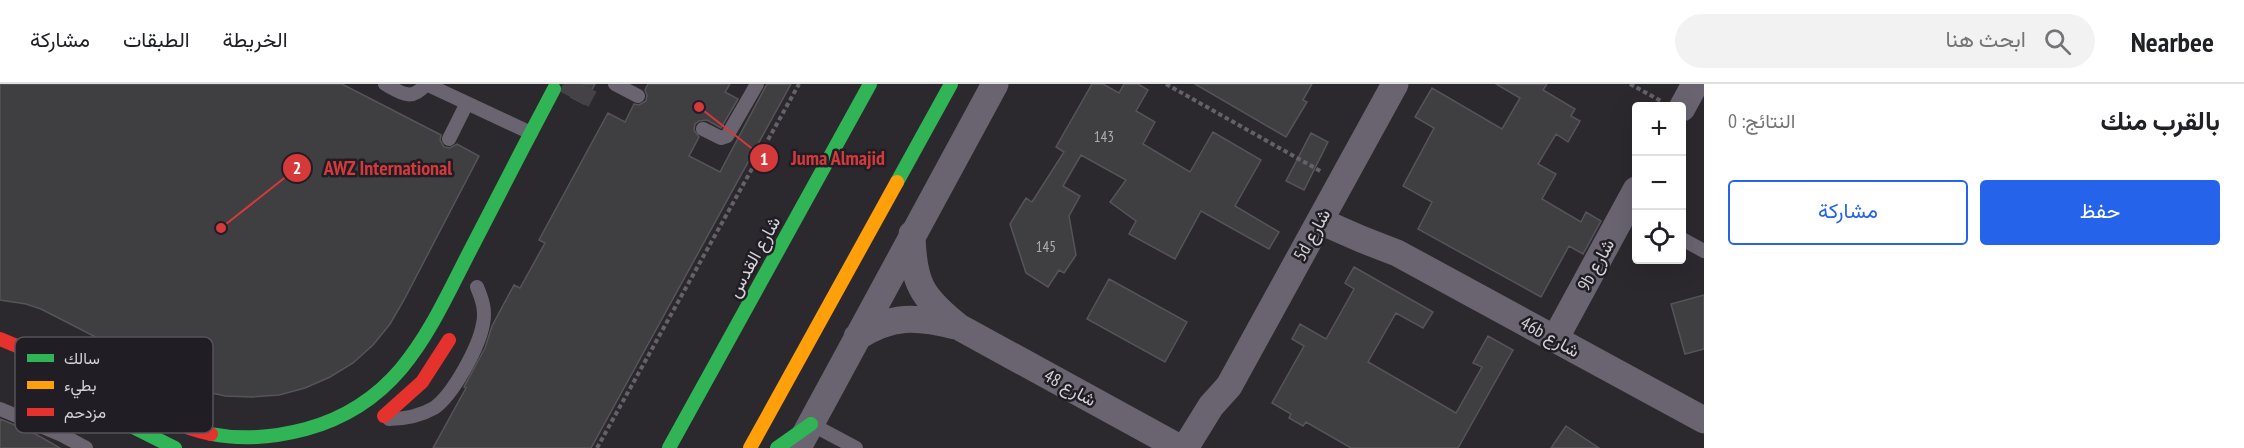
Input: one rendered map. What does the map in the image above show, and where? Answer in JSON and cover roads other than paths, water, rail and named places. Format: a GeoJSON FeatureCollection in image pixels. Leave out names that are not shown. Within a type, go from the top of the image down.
{"type":"FeatureCollection","features":[{"type":"Feature","properties":{"kind":"street","name":"شارع القدس"},"geometry":{"type":"LineString","coordinates":[[669,448],[870,84]]}},
{"type":"Feature","properties":{"kind":"street"},"geometry":{"type":"LineString","coordinates":[[750,448],[951,84]]}},
{"type":"Feature","properties":{"kind":"street"},"geometry":{"type":"LineString","coordinates":[[798,448],[995,84]]}},
{"type":"Feature","properties":{"kind":"street","name":"5d شارع"},"geometry":{"type":"LineString","coordinates":[[1183,448],[1229,386],[1395,84]]}},
{"type":"Feature","properties":{"kind":"street"},"geometry":{"type":"LineString","coordinates":[[1685,102],[1695,84]]}},
{"type":"Feature","properties":{"kind":"street"},"geometry":{"type":"LineString","coordinates":[[208,433],[227,438],[260,438],[293,433],[324,423],[354,409],[405,367],[435,318],[536,136],[554,89]]}},
{"type":"Feature","properties":{"kind":"street","name":"46b شارع"},"geometry":{"type":"LineString","coordinates":[[1330,202],[1397,252],[1704,420]]}},
{"type":"Feature","properties":{"kind":"street","name":"9b شارع"},"geometry":{"type":"LineString","coordinates":[[1555,339],[1632,206]]}},
{"type":"Feature","properties":{"kind":"street","name":"شارع 48"},"geometry":{"type":"LineString","coordinates":[[912,234],[917,280],[927,297],[940,312],[959,327],[1183,448]]}},
{"type":"Feature","properties":{"kind":"street"},"geometry":{"type":"LineString","coordinates":[[466,308],[479,282]]}},
{"type":"Feature","properties":{"kind":"street","name":"شارع 48"},"geometry":{"type":"LineString","coordinates":[[857,337],[875,325],[895,320],[917,318],[959,327]]}},
{"type":"Feature","properties":{"kind":"street"},"geometry":{"type":"LineString","coordinates":[[377,421],[396,408],[422,382],[455,329]]}},
{"type":"Feature","properties":{"kind":"street"},"geometry":{"type":"LineString","coordinates":[[0,339],[15,345]]}},
{"type":"Feature","properties":{"kind":"street","name":"5d شارع"},"geometry":{"type":"LineString","coordinates":[[1205,448],[1229,386]]}},
{"type":"Feature","properties":{"kind":"street"},"geometry":{"type":"LineString","coordinates":[[777,448],[811,424]]}},
{"type":"Feature","properties":{"kind":"street"},"geometry":{"type":"LineString","coordinates":[[145,433],[175,448]]}},
{"type":"Feature","properties":{"kind":"lane"},"geometry":{"type":"LineString","coordinates":[[385,84],[402,94],[412,95],[420,92],[426,84],[536,136]]}},
{"type":"Feature","properties":{"kind":"lane"},"geometry":{"type":"LineString","coordinates":[[615,84],[638,96]]}},
{"type":"Feature","properties":{"kind":"lane"},"geometry":{"type":"LineString","coordinates":[[703,129],[721,138],[727,136],[757,84]]}},
{"type":"Feature","properties":{"kind":"lane"},"geometry":{"type":"LineString","coordinates":[[449,139],[467,103]]}},
{"type":"Feature","properties":{"kind":"lane"},"geometry":{"type":"LineString","coordinates":[[1686,241],[1704,251]]}},
{"type":"Feature","properties":{"kind":"lane"},"geometry":{"type":"LineString","coordinates":[[377,421],[417,416],[434,408],[448,395],[480,336],[484,311],[479,282]]}},
{"type":"Feature","properties":{"kind":"lane"},"geometry":{"type":"LineString","coordinates":[[0,409],[15,415]]}},
{"type":"Feature","properties":{"kind":"lane"},"geometry":{"type":"LineString","coordinates":[[811,424],[856,448]]}},
{"type":"Feature","properties":{"kind":"lane"},"geometry":{"type":"LineString","coordinates":[[57,433],[86,448]]}},
{"type":"Feature","properties":{"kind":"tunnel"},"geometry":{"type":"LineString","coordinates":[[574,99],[582,84]]}},
{"type":"Feature","properties":{"kind":"place","name":"Juma Almajid"},"geometry":{"type":"Point","coordinates":[699,107]}},
{"type":"Feature","properties":{"kind":"place","name":"AWZ International"},"geometry":{"type":"Point","coordinates":[221,228]}}]}
